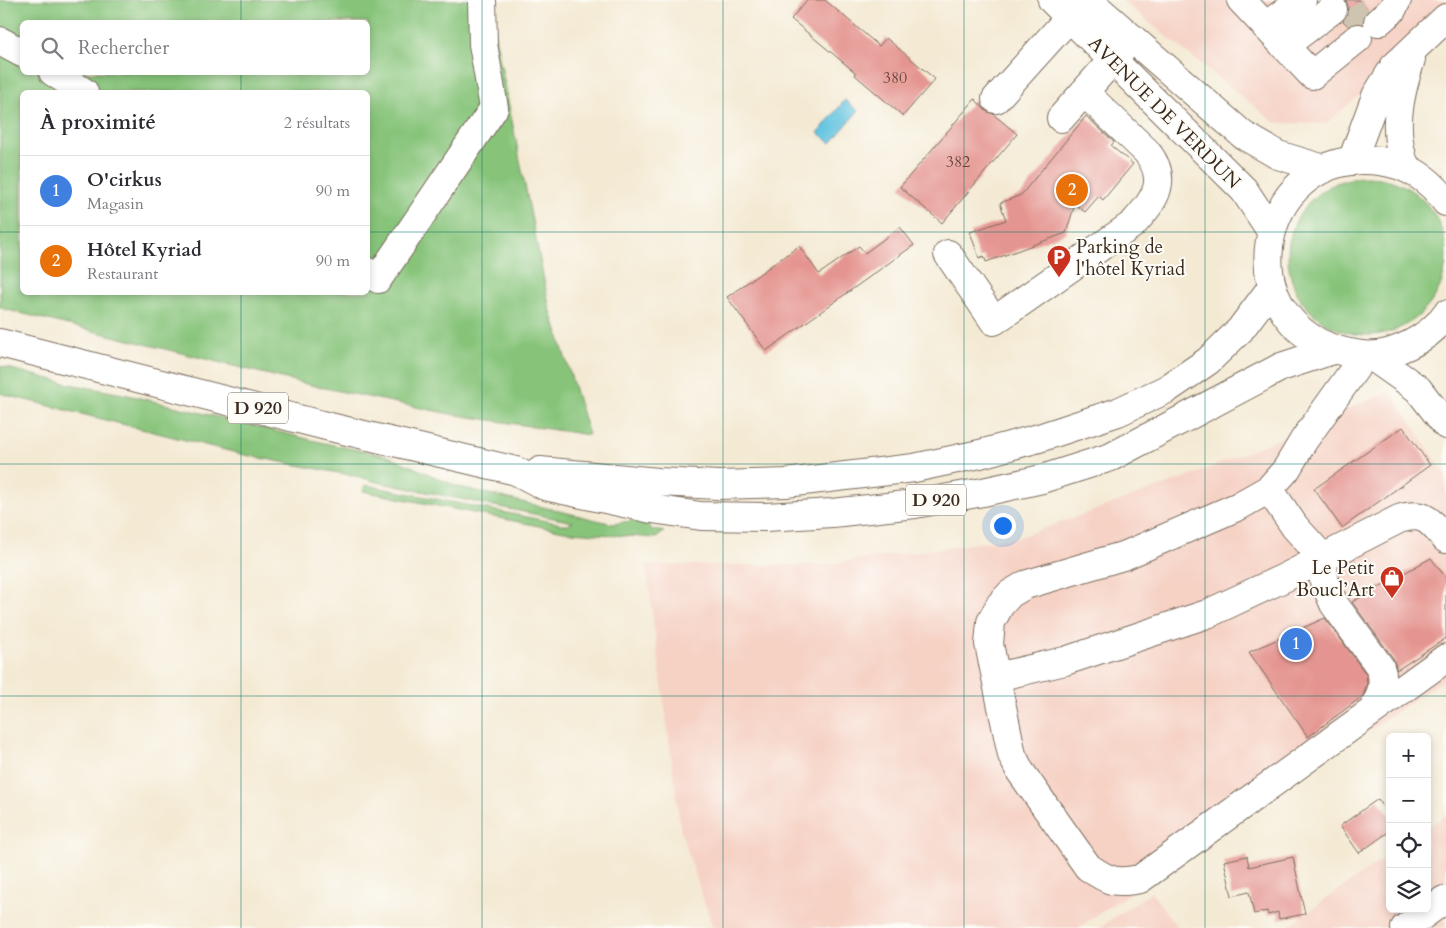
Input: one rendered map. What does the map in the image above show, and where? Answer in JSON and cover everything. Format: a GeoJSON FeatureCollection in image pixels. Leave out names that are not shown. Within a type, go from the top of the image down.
{"type":"FeatureCollection","features":[{"type":"Feature","properties":{"kind":"main road"},"geometry":{"type":"LineString","coordinates":[[370,273],[378,279],[494,108],[483,44],[482,0]]}},
{"type":"Feature","properties":{"kind":"main road"},"geometry":{"type":"LineString","coordinates":[[1299,62],[1255,9],[1302,0]]}},
{"type":"Feature","properties":{"kind":"main road"},"geometry":{"type":"LineString","coordinates":[[1299,62],[1361,18],[1392,10],[1397,0]]}},
{"type":"Feature","properties":{"kind":"main road"},"geometry":{"type":"LineString","coordinates":[[996,99],[1074,4]]}},
{"type":"Feature","properties":{"kind":"main road","name":"AVENUE DE VERDUN"},"geometry":{"type":"LineString","coordinates":[[1074,4],[1132,38],[1243,135],[1278,155],[1324,169]]}},
{"type":"Feature","properties":{"kind":"main road","name":"AVENUE DE VERDUN"},"geometry":{"type":"LineString","coordinates":[[1074,4],[1113,60],[1244,190],[1271,231]]}},
{"type":"Feature","properties":{"kind":"main road"},"geometry":{"type":"LineString","coordinates":[[1299,62],[1361,18]]}},
{"type":"Feature","properties":{"kind":"main road"},"geometry":{"type":"LineString","coordinates":[[1352,161],[1376,96],[1394,67],[1446,18]]}},
{"type":"Feature","properties":{"kind":"main road"},"geometry":{"type":"LineString","coordinates":[[1061,118],[1132,38]]}},
{"type":"Feature","properties":{"kind":"main road"},"geometry":{"type":"LineString","coordinates":[[0,41],[20,52]]}},
{"type":"Feature","properties":{"kind":"main road"},"geometry":{"type":"LineString","coordinates":[[1406,168],[1401,156],[1398,139],[1397,117],[1402,85],[1414,48]]}},
{"type":"Feature","properties":{"kind":"main road"},"geometry":{"type":"LineString","coordinates":[[58,75],[81,90]]}},
{"type":"Feature","properties":{"kind":"main road"},"geometry":{"type":"LineString","coordinates":[[948,254],[994,321],[1133,224],[1149,206],[1156,194],[1158,181],[1153,159],[1084,92]]}},
{"type":"Feature","properties":{"kind":"main road"},"geometry":{"type":"LineString","coordinates":[[1444,196],[1425,180],[1406,168],[1389,162],[1352,161],[1324,169],[1301,184],[1281,208],[1271,231],[1268,259],[1272,287],[1285,314],[1307,336],[1334,350],[1377,360],[1418,389],[1446,425]]}},
{"type":"Feature","properties":{"kind":"main road","name":"D 920"},"geometry":{"type":"LineString","coordinates":[[516,472],[548,470],[658,482],[710,485],[786,483],[914,468],[980,454],[1039,438],[1118,412],[1167,389],[1208,361],[1240,330],[1272,287]]}},
{"type":"Feature","properties":{"kind":"main road"},"geometry":{"type":"LineString","coordinates":[[1446,318],[1422,338],[1394,352],[1364,356],[1304,440],[1286,470],[1269,489],[1239,506],[1126,555],[1026,585],[1010,594],[1000,605],[991,622],[990,644],[1012,755],[1020,771],[1088,867],[1104,878],[1123,883],[1140,879],[1446,658]]}},
{"type":"Feature","properties":{"kind":"main road","name":"D 920"},"geometry":{"type":"LineString","coordinates":[[0,343],[516,472],[545,486],[652,509],[701,516],[766,517],[832,513],[915,504],[1042,479],[1112,458],[1281,367],[1334,350]]}},
{"type":"Feature","properties":{"kind":"main road"},"geometry":{"type":"LineString","coordinates":[[1269,489],[1295,527],[1323,558],[1324,581],[1334,604],[1380,667],[1383,676],[1381,696],[1373,710]]}},
{"type":"Feature","properties":{"kind":"main road"},"geometry":{"type":"LineString","coordinates":[[996,677],[1065,661],[1207,614],[1323,558],[1399,518],[1410,515],[1422,516],[1432,523],[1446,539]]}},
{"type":"Feature","properties":{"kind":"main road"},"geometry":{"type":"LineString","coordinates":[[1405,928],[1444,900]]}},
{"type":"Feature","properties":{"kind":"shaded area"},"geometry":{"type":"Polygon","coordinates":[[[1121,0],[1446,0],[1446,21],[1326,124],[1275,123],[1121,0]]]}},
{"type":"Feature","properties":{"kind":"shaded area"},"geometry":{"type":"Polygon","coordinates":[[[1390,391],[1446,475],[1446,678],[1078,928],[713,928],[681,832],[646,565],[822,565],[1020,537],[1193,475],[1390,391]]]}},
{"type":"Feature","properties":{"kind":"shaded area"},"geometry":{"type":"Polygon","coordinates":[[[1446,815],[1446,928],[1285,928],[1386,857],[1386,913],[1431,913],[1431,825],[1446,815]]]}},
{"type":"Feature","properties":{"kind":"shaded area"},"geometry":{"type":"Polygon","coordinates":[[[1151,892],[1178,928],[1099,928],[1151,892]]]}},
{"type":"Feature","properties":{"kind":"green space"},"geometry":{"type":"Polygon","coordinates":[[[0,0],[493,0],[494,31],[549,305],[589,435],[450,414],[310,385],[0,308],[0,0]]]}},
{"type":"Feature","properties":{"kind":"green space"},"geometry":{"type":"Polygon","coordinates":[[[1367,177],[1397,183],[1423,200],[1440,226],[1446,256],[1440,286],[1423,312],[1397,329],[1367,335],[1337,329],[1311,312],[1294,286],[1288,256],[1294,226],[1311,200],[1337,183],[1367,177]]]}},
{"type":"Feature","properties":{"kind":"green space"},"geometry":{"type":"Polygon","coordinates":[[[0,366],[65,383],[128,395],[324,443],[388,456],[456,486],[613,524],[635,520],[651,521],[650,529],[664,532],[656,538],[569,532],[363,491],[366,485],[567,525],[573,522],[245,455],[6,395],[0,393],[0,366]]]}},
{"type":"Feature","properties":{"kind":"water"},"geometry":{"type":"Polygon","coordinates":[[[845,100],[858,111],[831,143],[818,133],[845,100]]]}},
{"type":"Feature","properties":{"kind":"building"},"geometry":{"type":"Polygon","coordinates":[[[807,0],[825,0],[879,46],[886,38],[935,79],[903,116],[855,75],[856,73],[791,19],[807,0]]]}},
{"type":"Feature","properties":{"kind":"building"},"geometry":{"type":"Polygon","coordinates":[[[1346,0],[1359,0],[1368,10],[1363,16],[1363,23],[1355,23],[1348,26],[1343,21],[1348,15],[1346,0]]]}},
{"type":"Feature","properties":{"kind":"building"},"geometry":{"type":"Polygon","coordinates":[[[975,99],[986,111],[993,114],[1017,134],[942,223],[900,187],[975,99]]]}},
{"type":"Feature","properties":{"kind":"building"},"geometry":{"type":"Polygon","coordinates":[[[1086,116],[1114,142],[1111,146],[1133,164],[1103,200],[1099,196],[1085,212],[1075,204],[1066,233],[986,262],[984,256],[979,258],[970,232],[1006,220],[1000,203],[1021,195],[1086,116]]]}},
{"type":"Feature","properties":{"kind":"building"},"geometry":{"type":"Polygon","coordinates":[[[900,227],[914,245],[766,351],[727,297],[799,246],[819,274],[859,246],[865,253],[900,227]]]}},
{"type":"Feature","properties":{"kind":"building"},"geometry":{"type":"Polygon","coordinates":[[[1403,427],[1430,465],[1342,528],[1314,489],[1403,427]]]}},
{"type":"Feature","properties":{"kind":"building"},"geometry":{"type":"Polygon","coordinates":[[[1431,558],[1446,578],[1446,638],[1397,670],[1393,658],[1352,602],[1431,558]]]}},
{"type":"Feature","properties":{"kind":"building"},"geometry":{"type":"Polygon","coordinates":[[[1325,618],[1366,674],[1367,683],[1363,696],[1308,737],[1249,652],[1325,618]]]}},
{"type":"Feature","properties":{"kind":"building"},"geometry":{"type":"Polygon","coordinates":[[[1378,799],[1386,810],[1386,834],[1359,853],[1340,826],[1378,799]]]}},
{"type":"Feature","properties":{"kind":"building"},"geometry":{"type":"Polygon","coordinates":[[[1247,856],[1249,867],[1293,857],[1305,914],[1279,919],[1278,912],[1268,915],[1267,911],[1254,914],[1249,892],[1232,896],[1224,861],[1247,856]]]}},
{"type":"Feature","properties":{"kind":"tunnel"},"geometry":{"type":"LineString","coordinates":[[1348,26],[1369,11]]}},
{"type":"Feature","properties":{"kind":"place","name":"Hôtel Kyriad"},"geometry":{"type":"Point","coordinates":[1072,190]}},
{"type":"Feature","properties":{"kind":"place","name":"Parking de l'hôtel Kyriad"},"geometry":{"type":"Point","coordinates":[1059,278]}},
{"type":"Feature","properties":{"kind":"place","name":"Le Petit Boucl’Art"},"geometry":{"type":"Point","coordinates":[1392,599]}},
{"type":"Feature","properties":{"kind":"place","name":"O'cirkus"},"geometry":{"type":"Point","coordinates":[1296,644]}}]}
